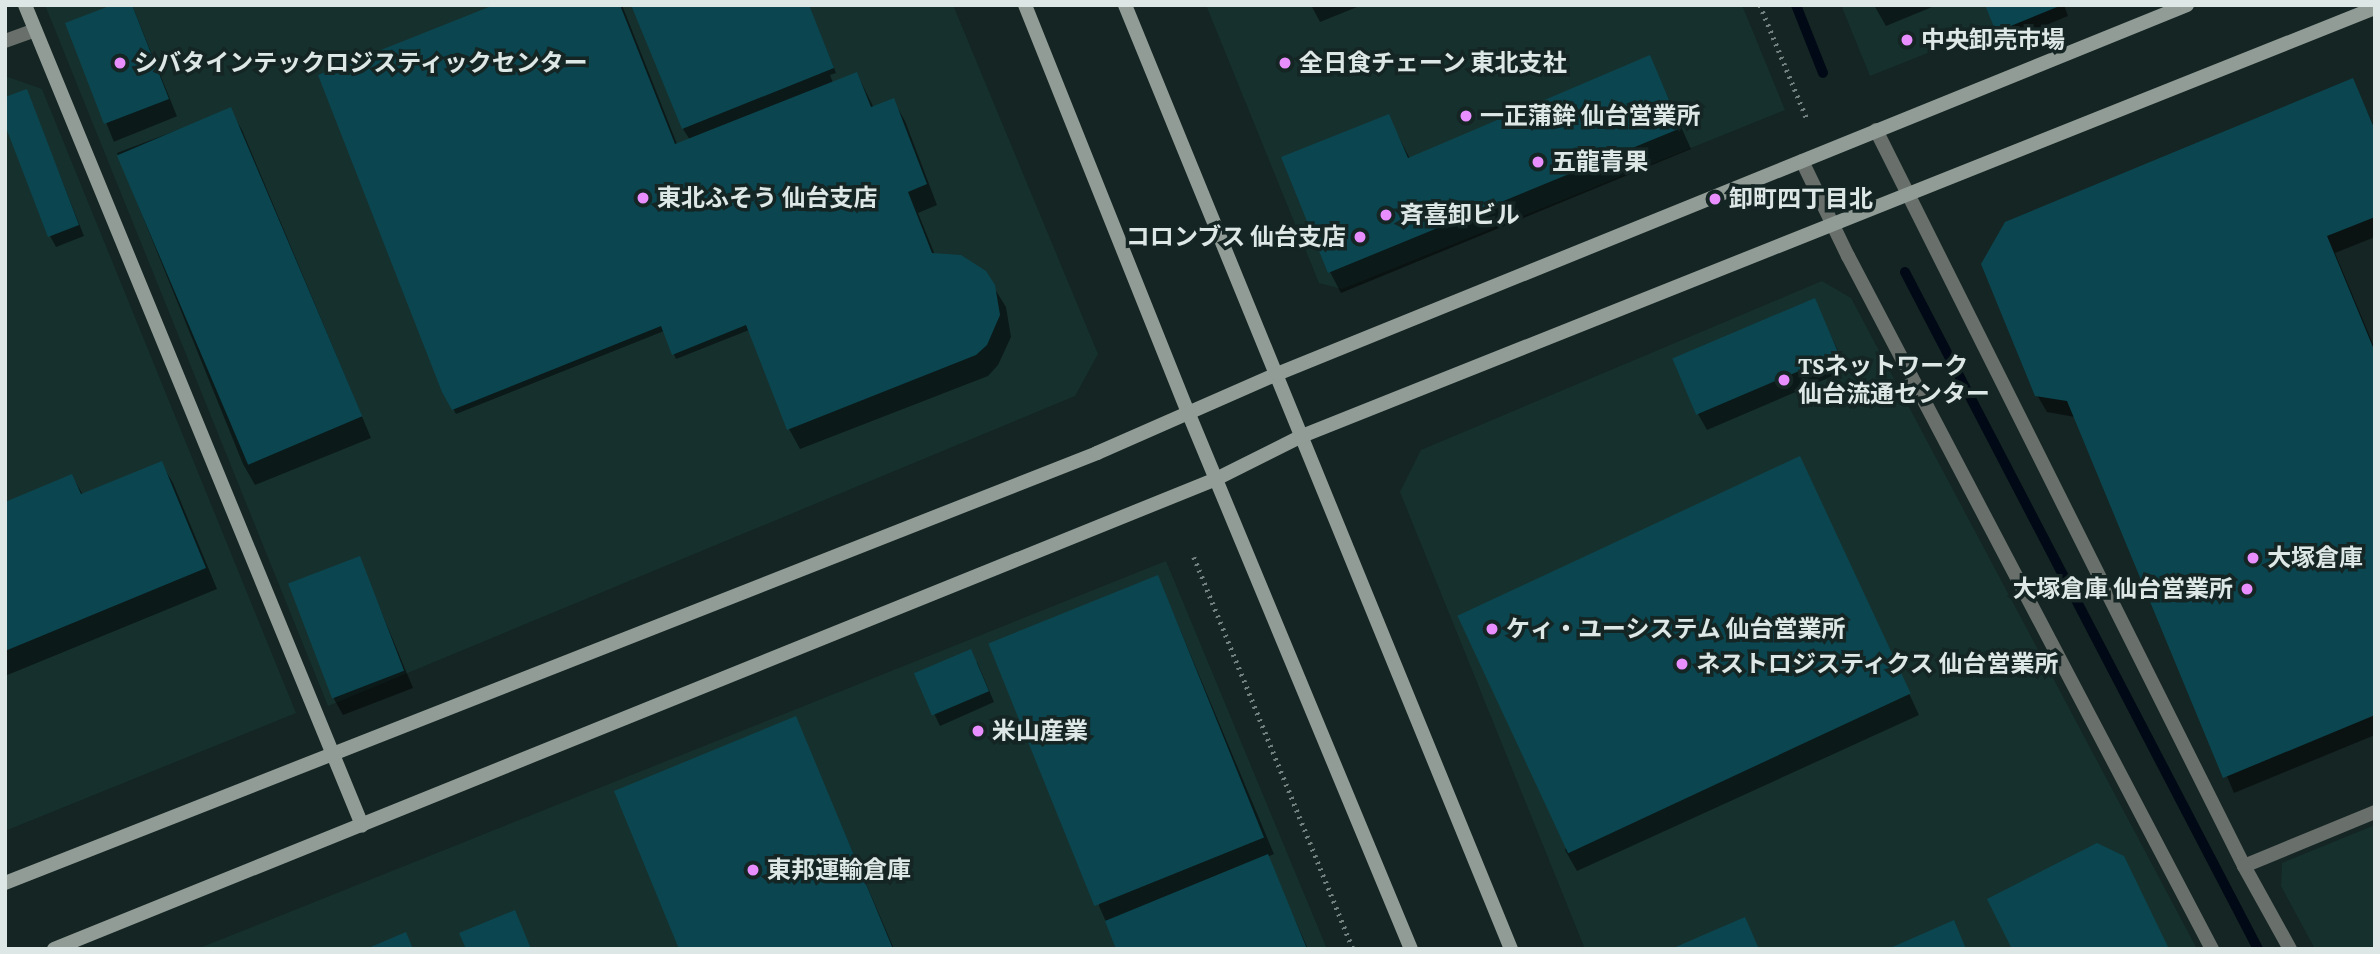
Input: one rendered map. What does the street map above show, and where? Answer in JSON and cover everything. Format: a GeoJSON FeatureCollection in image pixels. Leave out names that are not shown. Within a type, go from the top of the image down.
{"type":"FeatureCollection","features":[{"type":"Feature","properties":{"kind":"street"},"geometry":{"type":"LineString","coordinates":[[25,5],[362,825]]}},
{"type":"Feature","properties":{"kind":"street"},"geometry":{"type":"LineString","coordinates":[[1025,5],[1188,412],[1411,949]]}},
{"type":"Feature","properties":{"kind":"street"},"geometry":{"type":"LineString","coordinates":[[1125,5],[1511,949]]}},
{"type":"Feature","properties":{"kind":"street"},"geometry":{"type":"LineString","coordinates":[[5,883],[1097,453],[1277,374],[2188,5]]}},
{"type":"Feature","properties":{"kind":"street"},"geometry":{"type":"LineString","coordinates":[[54,949],[1216,479],[1302,436],[2375,8]]}},
{"type":"Feature","properties":{"kind":"street"},"geometry":{"type":"LineString","coordinates":[[5,41],[35,30]]}},
{"type":"Feature","properties":{"kind":"street"},"geometry":{"type":"LineString","coordinates":[[1876,130],[2244,866],[2290,949]]}},
{"type":"Feature","properties":{"kind":"street"},"geometry":{"type":"LineString","coordinates":[[1802,161],[1832,226],[2212,949]]}},
{"type":"Feature","properties":{"kind":"street"},"geometry":{"type":"LineString","coordinates":[[2244,866],[2375,811]]}},
{"type":"Feature","properties":{"kind":"path"},"geometry":{"type":"LineString","coordinates":[[1760,5],[1807,119]]}},
{"type":"Feature","properties":{"kind":"path"},"geometry":{"type":"LineString","coordinates":[[1194,557],[1353,949]]}},
{"type":"Feature","properties":{"kind":"shaded area"},"geometry":{"type":"Polygon","coordinates":[[[45,5],[953,5],[1098,354],[1075,396],[328,706],[45,5]]]}},
{"type":"Feature","properties":{"kind":"shaded area"},"geometry":{"type":"Polygon","coordinates":[[[1206,5],[1742,5],[1785,110],[1342,289],[1319,283],[1206,5]]]}},
{"type":"Feature","properties":{"kind":"shaded area","name":"中央卸売市場"},"geometry":{"type":"Polygon","coordinates":[[[1841,5],[2048,5],[1870,76],[1841,5]]]}},
{"type":"Feature","properties":{"kind":"shaded area"},"geometry":{"type":"Polygon","coordinates":[[[5,76],[42,89],[296,713],[5,831],[5,76]]]}},
{"type":"Feature","properties":{"kind":"shaded area"},"geometry":{"type":"Polygon","coordinates":[[[1822,281],[1851,298],[2197,949],[1585,949],[1400,492],[1421,450],[1822,281]]]}},
{"type":"Feature","properties":{"kind":"shaded area"},"geometry":{"type":"Polygon","coordinates":[[[1166,561],[1327,949],[197,949],[1166,561]]]}},
{"type":"Feature","properties":{"kind":"shaded area"},"geometry":{"type":"Polygon","coordinates":[[[2375,825],[2375,949],[2315,949],[2281,886],[2282,863],[2375,825]]]}},
{"type":"Feature","properties":{"kind":"building"},"geometry":{"type":"Polygon","coordinates":[[[112,5],[132,5],[169,99],[104,124],[65,23],[112,5]]]}},
{"type":"Feature","properties":{"kind":"building"},"geometry":{"type":"Polygon","coordinates":[[[494,5],[620,5],[675,144],[857,72],[871,107],[894,98],[927,184],[908,192],[932,253],[961,255],[986,271],[995,285],[1000,315],[987,345],[976,355],[787,430],[746,325],[672,355],[661,326],[452,410],[442,392],[318,75],[494,5]]]}},
{"type":"Feature","properties":{"kind":"building"},"geometry":{"type":"Polygon","coordinates":[[[631,5],[809,5],[834,68],[682,129],[631,5]]]}},
{"type":"Feature","properties":{"kind":"building"},"geometry":{"type":"Polygon","coordinates":[[[1985,5],[2062,5],[1996,32],[1985,5]]]}},
{"type":"Feature","properties":{"kind":"building","name":"斉喜卸ビル"},"geometry":{"type":"Polygon","coordinates":[[[1650,55],[1681,128],[1328,273],[1281,157],[1389,114],[1408,158],[1650,55]]]}},
{"type":"Feature","properties":{"kind":"building","name":"大塚倉庫"},"geometry":{"type":"Polygon","coordinates":[[[2353,78],[2375,130],[2375,217],[2327,236],[2375,352],[2375,715],[2223,778],[2067,401],[2035,396],[1981,264],[2005,222],[2353,78]]]}},
{"type":"Feature","properties":{"kind":"building"},"geometry":{"type":"Polygon","coordinates":[[[27,89],[79,225],[48,237],[5,125],[5,97],[27,89]]]}},
{"type":"Feature","properties":{"kind":"building"},"geometry":{"type":"Polygon","coordinates":[[[231,107],[362,416],[248,465],[117,155],[231,107]]]}},
{"type":"Feature","properties":{"kind":"building"},"geometry":{"type":"Polygon","coordinates":[[[1815,298],[1839,354],[1696,415],[1672,359],[1815,298]]]}},
{"type":"Feature","properties":{"kind":"building"},"geometry":{"type":"Polygon","coordinates":[[[1800,456],[1911,693],[1568,853],[1457,616],[1800,456]]]}},
{"type":"Feature","properties":{"kind":"building"},"geometry":{"type":"Polygon","coordinates":[[[162,461],[206,568],[5,651],[5,502],[72,474],[81,494],[162,461]]]}},
{"type":"Feature","properties":{"kind":"building"},"geometry":{"type":"Polygon","coordinates":[[[360,556],[404,671],[332,698],[288,584],[360,556]]]}},
{"type":"Feature","properties":{"kind":"building"},"geometry":{"type":"Polygon","coordinates":[[[1158,575],[1264,837],[1094,906],[988,644],[1158,575]]]}},
{"type":"Feature","properties":{"kind":"building"},"geometry":{"type":"Polygon","coordinates":[[[971,649],[989,691],[932,716],[914,673],[971,649]]]}},
{"type":"Feature","properties":{"kind":"building","name":"東邦運輸倉庫"},"geometry":{"type":"Polygon","coordinates":[[[796,716],[893,949],[679,949],[614,791],[796,716]]]}},
{"type":"Feature","properties":{"kind":"building"},"geometry":{"type":"Polygon","coordinates":[[[2097,843],[2124,856],[2169,949],[2012,949],[1987,899],[2097,843]]]}},
{"type":"Feature","properties":{"kind":"building"},"geometry":{"type":"Polygon","coordinates":[[[1268,854],[1307,949],[1116,949],[1105,921],[1268,854]]]}},
{"type":"Feature","properties":{"kind":"building"},"geometry":{"type":"Polygon","coordinates":[[[515,910],[531,949],[466,949],[459,933],[515,910]]]}},
{"type":"Feature","properties":{"kind":"building"},"geometry":{"type":"Polygon","coordinates":[[[1745,917],[1759,949],[1671,949],[1745,917]]]}},
{"type":"Feature","properties":{"kind":"building"},"geometry":{"type":"Polygon","coordinates":[[[1954,920],[1966,949],[1888,949],[1954,920]]]}},
{"type":"Feature","properties":{"kind":"building"},"geometry":{"type":"Polygon","coordinates":[[[406,932],[413,949],[366,949],[406,932]]]}},
{"type":"Feature","properties":{"kind":"waterway"},"geometry":{"type":"LineString","coordinates":[[1796,5],[1823,73]]}},
{"type":"Feature","properties":{"kind":"waterway"},"geometry":{"type":"LineString","coordinates":[[1905,272],[2258,949]]}},
{"type":"Feature","properties":{"kind":"place","name":"中央卸売市場"},"geometry":{"type":"Point","coordinates":[1907,40]}},
{"type":"Feature","properties":{"kind":"place","name":"シバタインテックロジスティックセンター"},"geometry":{"type":"Point","coordinates":[120,63]}},
{"type":"Feature","properties":{"kind":"place","name":"全日食チェーン 東北支社"},"geometry":{"type":"Point","coordinates":[1285,63]}},
{"type":"Feature","properties":{"kind":"place","name":"一正蒲鉾 仙台営業所"},"geometry":{"type":"Point","coordinates":[1466,116]}},
{"type":"Feature","properties":{"kind":"place","name":"五龍青果"},"geometry":{"type":"Point","coordinates":[1538,162]}},
{"type":"Feature","properties":{"kind":"place","name":"東北ふそう 仙台支店"},"geometry":{"type":"Point","coordinates":[643,198]}},
{"type":"Feature","properties":{"kind":"place","name":"卸町四丁目北"},"geometry":{"type":"Point","coordinates":[1715,199]}},
{"type":"Feature","properties":{"kind":"place","name":"斉喜卸ビル"},"geometry":{"type":"Point","coordinates":[1386,215]}},
{"type":"Feature","properties":{"kind":"place","name":"コロンブス 仙台支店"},"geometry":{"type":"Point","coordinates":[1360,237]}},
{"type":"Feature","properties":{"kind":"place","name":"TSネットワーク 仙台流通センター"},"geometry":{"type":"Point","coordinates":[1784,380]}},
{"type":"Feature","properties":{"kind":"place","name":"大塚倉庫"},"geometry":{"type":"Point","coordinates":[2253,558]}},
{"type":"Feature","properties":{"kind":"place","name":"大塚倉庫 仙台営業所"},"geometry":{"type":"Point","coordinates":[2247,589]}},
{"type":"Feature","properties":{"kind":"place","name":"ケィ・ユーシステム 仙台営業所"},"geometry":{"type":"Point","coordinates":[1492,629]}},
{"type":"Feature","properties":{"kind":"place","name":"ネストロジスティクス 仙台営業所"},"geometry":{"type":"Point","coordinates":[1682,664]}},
{"type":"Feature","properties":{"kind":"place","name":"米山産業"},"geometry":{"type":"Point","coordinates":[978,731]}},
{"type":"Feature","properties":{"kind":"place","name":"東邦運輸倉庫"},"geometry":{"type":"Point","coordinates":[753,870]}}]}
